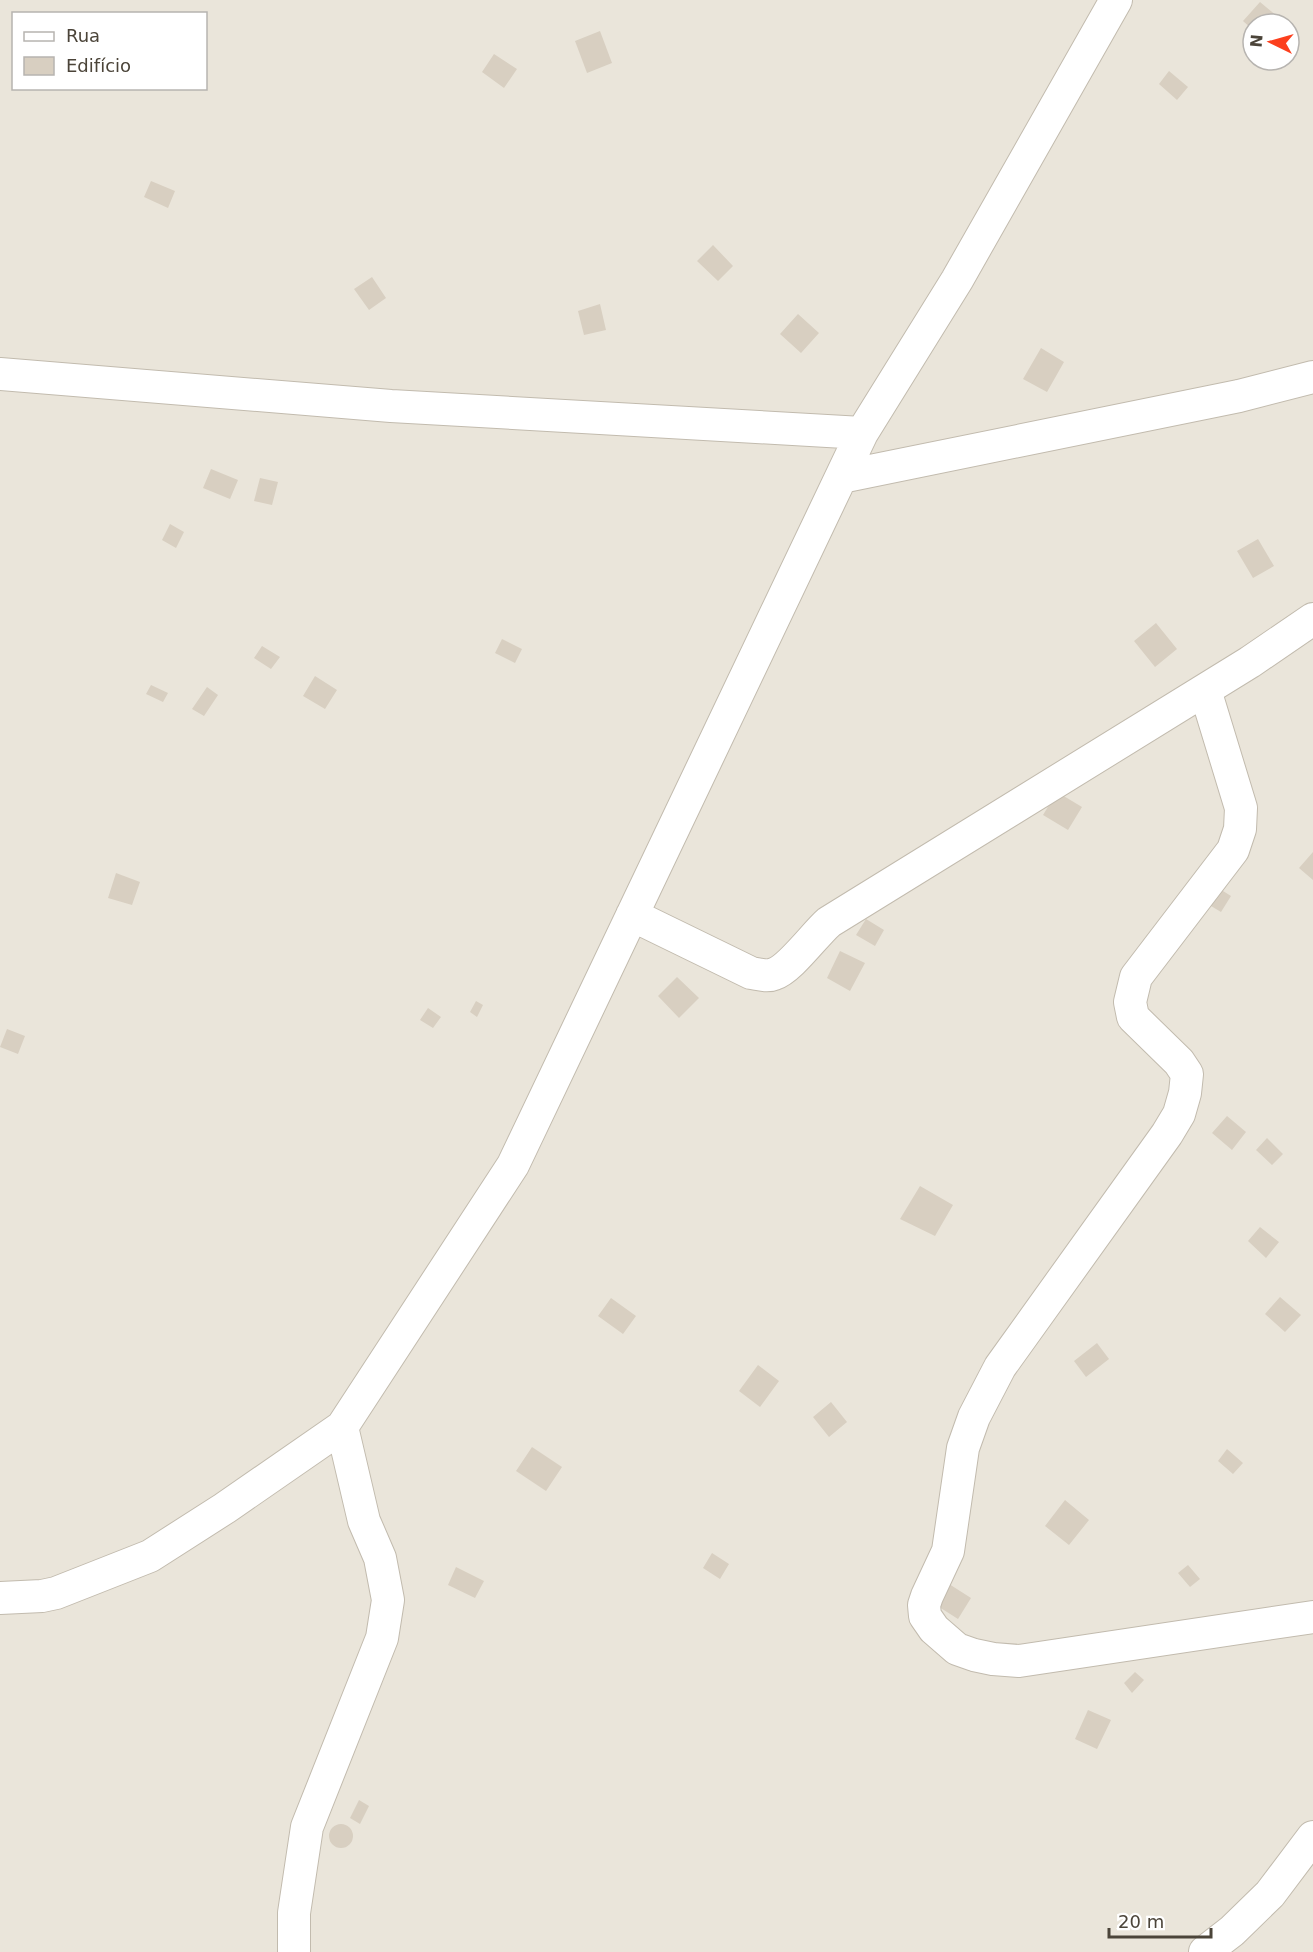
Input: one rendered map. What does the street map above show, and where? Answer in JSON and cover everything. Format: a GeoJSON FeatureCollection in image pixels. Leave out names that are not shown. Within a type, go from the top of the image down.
{"type":"FeatureCollection","features":[{"type":"Feature","properties":{"kind":"street"},"geometry":{"type":"LineString","coordinates":[[0,1598],[56,1593],[150,1556],[225,1508],[342,1427],[513,1165],[862,433],[957,280],[1116,0]]}},
{"type":"Feature","properties":{"kind":"street"},"geometry":{"type":"LineString","coordinates":[[0,374],[391,406],[862,433]]}},
{"type":"Feature","properties":{"kind":"street"},"geometry":{"type":"LineString","coordinates":[[841,477],[1239,396],[1313,377]]}},
{"type":"Feature","properties":{"kind":"street"},"geometry":{"type":"LineString","coordinates":[[632,915],[751,973],[775,974],[787,966],[829,922],[1205,690],[1313,620]]}},
{"type":"Feature","properties":{"kind":"street"},"geometry":{"type":"LineString","coordinates":[[1205,690],[1241,808],[1240,829],[1233,850],[1136,977],[1130,1002],[1133,1017],[1179,1062],[1187,1074],[1179,1114],[1000,1367],[974,1417],[963,1448],[948,1551],[924,1605],[925,1616],[934,1629],[957,1649],[974,1656],[1019,1661],[1313,1617]]}},
{"type":"Feature","properties":{"kind":"street"},"geometry":{"type":"LineString","coordinates":[[294,1952],[294,1913],[307,1827],[382,1638],[387,1600],[380,1558],[364,1521],[342,1427]]}},
{"type":"Feature","properties":{"kind":"street"},"geometry":{"type":"LineString","coordinates":[[1205,1952],[1232,1931],[1270,1894],[1313,1837]]}},
{"type":"Feature","properties":{"kind":"shaded area"},"geometry":{"type":"Polygon","coordinates":[[[0,0],[1313,0],[1313,1952],[0,1952],[0,0]]]}},
{"type":"Feature","properties":{"kind":"building"},"geometry":{"type":"Polygon","coordinates":[[[1260,2],[1272,12],[1251,12],[1260,2]]]}},
{"type":"Feature","properties":{"kind":"building"},"geometry":{"type":"Polygon","coordinates":[[[600,31],[612,63],[587,73],[575,41],[600,31]]]}},
{"type":"Feature","properties":{"kind":"building"},"geometry":{"type":"Polygon","coordinates":[[[494,54],[517,69],[504,88],[482,72],[494,54]]]}},
{"type":"Feature","properties":{"kind":"building"},"geometry":{"type":"Polygon","coordinates":[[[1169,71],[1188,87],[1177,100],[1159,84],[1169,71]]]}},
{"type":"Feature","properties":{"kind":"building"},"geometry":{"type":"Polygon","coordinates":[[[151,181],[175,191],[168,208],[144,197],[151,181]]]}},
{"type":"Feature","properties":{"kind":"building"},"geometry":{"type":"Polygon","coordinates":[[[713,245],[733,266],[718,281],[697,261],[713,245]]]}},
{"type":"Feature","properties":{"kind":"building"},"geometry":{"type":"Polygon","coordinates":[[[372,277],[386,298],[369,310],[354,289],[372,277]]]}},
{"type":"Feature","properties":{"kind":"building"},"geometry":{"type":"Polygon","coordinates":[[[600,304],[606,330],[584,335],[578,311],[600,304]]]}},
{"type":"Feature","properties":{"kind":"building"},"geometry":{"type":"Polygon","coordinates":[[[798,314],[819,333],[801,353],[780,334],[798,314]]]}},
{"type":"Feature","properties":{"kind":"building"},"geometry":{"type":"Polygon","coordinates":[[[1041,348],[1064,362],[1047,392],[1023,379],[1041,348]]]}},
{"type":"Feature","properties":{"kind":"building"},"geometry":{"type":"Polygon","coordinates":[[[211,469],[238,480],[230,499],[203,488],[211,469]]]}},
{"type":"Feature","properties":{"kind":"building"},"geometry":{"type":"Polygon","coordinates":[[[260,478],[278,482],[272,505],[254,501],[260,478]]]}},
{"type":"Feature","properties":{"kind":"building"},"geometry":{"type":"Polygon","coordinates":[[[170,524],[184,532],[176,548],[162,540],[170,524]]]}},
{"type":"Feature","properties":{"kind":"building"},"geometry":{"type":"Polygon","coordinates":[[[1258,539],[1274,566],[1253,578],[1237,551],[1258,539]]]}},
{"type":"Feature","properties":{"kind":"building"},"geometry":{"type":"Polygon","coordinates":[[[1156,623],[1177,649],[1155,667],[1134,641],[1156,623]]]}},
{"type":"Feature","properties":{"kind":"building"},"geometry":{"type":"Polygon","coordinates":[[[502,639],[522,649],[515,663],[495,653],[502,639]]]}},
{"type":"Feature","properties":{"kind":"building"},"geometry":{"type":"Polygon","coordinates":[[[262,646],[280,657],[271,669],[254,658],[262,646]]]}},
{"type":"Feature","properties":{"kind":"building"},"geometry":{"type":"Polygon","coordinates":[[[315,676],[337,690],[325,709],[303,696],[315,676]]]}},
{"type":"Feature","properties":{"kind":"building"},"geometry":{"type":"Polygon","coordinates":[[[151,685],[168,693],[163,702],[146,694],[151,685]]]}},
{"type":"Feature","properties":{"kind":"building"},"geometry":{"type":"Polygon","coordinates":[[[207,687],[218,695],[204,716],[192,709],[207,687]]]}},
{"type":"Feature","properties":{"kind":"building"},"geometry":{"type":"Polygon","coordinates":[[[1057,792],[1082,807],[1068,830],[1043,815],[1057,792]]]}},
{"type":"Feature","properties":{"kind":"building"},"geometry":{"type":"Polygon","coordinates":[[[1313,852],[1313,880],[1299,868],[1313,852]]]}},
{"type":"Feature","properties":{"kind":"building"},"geometry":{"type":"Polygon","coordinates":[[[116,873],[140,882],[132,905],[108,898],[116,873]]]}},
{"type":"Feature","properties":{"kind":"building"},"geometry":{"type":"Polygon","coordinates":[[[1215,886],[1231,896],[1221,912],[1206,903],[1215,886]]]}},
{"type":"Feature","properties":{"kind":"building"},"geometry":{"type":"Polygon","coordinates":[[[866,919],[884,930],[875,946],[856,935],[866,919]]]}},
{"type":"Feature","properties":{"kind":"building"},"geometry":{"type":"Polygon","coordinates":[[[840,951],[865,963],[850,991],[827,978],[840,951]]]}},
{"type":"Feature","properties":{"kind":"building"},"geometry":{"type":"Polygon","coordinates":[[[677,977],[699,998],[679,1018],[658,996],[677,977]]]}},
{"type":"Feature","properties":{"kind":"building"},"geometry":{"type":"Polygon","coordinates":[[[476,1001],[483,1005],[477,1017],[470,1012],[476,1001]]]}},
{"type":"Feature","properties":{"kind":"building"},"geometry":{"type":"Polygon","coordinates":[[[428,1008],[441,1017],[433,1028],[420,1020],[428,1008]]]}},
{"type":"Feature","properties":{"kind":"building"},"geometry":{"type":"Polygon","coordinates":[[[7,1029],[25,1036],[18,1054],[0,1047],[7,1029]]]}},
{"type":"Feature","properties":{"kind":"building"},"geometry":{"type":"Polygon","coordinates":[[[1227,1116],[1246,1132],[1232,1150],[1212,1133],[1227,1116]]]}},
{"type":"Feature","properties":{"kind":"building"},"geometry":{"type":"Polygon","coordinates":[[[1267,1138],[1283,1154],[1272,1165],[1256,1150],[1267,1138]]]}},
{"type":"Feature","properties":{"kind":"building"},"geometry":{"type":"Polygon","coordinates":[[[920,1186],[953,1205],[935,1236],[900,1219],[920,1186]]]}},
{"type":"Feature","properties":{"kind":"building"},"geometry":{"type":"Polygon","coordinates":[[[1260,1227],[1279,1242],[1266,1258],[1248,1241],[1260,1227]]]}},
{"type":"Feature","properties":{"kind":"building"},"geometry":{"type":"Polygon","coordinates":[[[1280,1297],[1301,1315],[1285,1332],[1265,1314],[1280,1297]]]}},
{"type":"Feature","properties":{"kind":"building"},"geometry":{"type":"Polygon","coordinates":[[[611,1298],[636,1316],[623,1334],[598,1316],[611,1298]]]}},
{"type":"Feature","properties":{"kind":"building"},"geometry":{"type":"Polygon","coordinates":[[[1097,1343],[1109,1359],[1086,1377],[1074,1361],[1097,1343]]]}},
{"type":"Feature","properties":{"kind":"building"},"geometry":{"type":"Polygon","coordinates":[[[758,1365],[779,1381],[760,1407],[739,1391],[758,1365]]]}},
{"type":"Feature","properties":{"kind":"building"},"geometry":{"type":"Polygon","coordinates":[[[831,1402],[847,1422],[829,1437],[813,1417],[831,1402]]]}},
{"type":"Feature","properties":{"kind":"building"},"geometry":{"type":"Polygon","coordinates":[[[532,1447],[562,1467],[546,1491],[516,1471],[532,1447]]]}},
{"type":"Feature","properties":{"kind":"building"},"geometry":{"type":"Polygon","coordinates":[[[1227,1449],[1243,1463],[1233,1474],[1218,1461],[1227,1449]]]}},
{"type":"Feature","properties":{"kind":"building"},"geometry":{"type":"Polygon","coordinates":[[[1065,1500],[1089,1520],[1069,1545],[1045,1526],[1065,1500]]]}},
{"type":"Feature","properties":{"kind":"building"},"geometry":{"type":"Polygon","coordinates":[[[712,1553],[729,1564],[720,1579],[703,1568],[712,1553]]]}},
{"type":"Feature","properties":{"kind":"building"},"geometry":{"type":"Polygon","coordinates":[[[1188,1565],[1200,1579],[1190,1587],[1178,1573],[1188,1565]]]}},
{"type":"Feature","properties":{"kind":"building"},"geometry":{"type":"Polygon","coordinates":[[[456,1567],[484,1581],[475,1598],[448,1585],[456,1567]]]}},
{"type":"Feature","properties":{"kind":"building"},"geometry":{"type":"Polygon","coordinates":[[[949,1584],[971,1598],[958,1619],[936,1605],[949,1584]]]}},
{"type":"Feature","properties":{"kind":"building"},"geometry":{"type":"Polygon","coordinates":[[[1135,1672],[1144,1680],[1132,1693],[1124,1683],[1135,1672]]]}},
{"type":"Feature","properties":{"kind":"building"},"geometry":{"type":"Polygon","coordinates":[[[1088,1710],[1111,1720],[1097,1749],[1075,1739],[1088,1710]]]}},
{"type":"Feature","properties":{"kind":"building"},"geometry":{"type":"Polygon","coordinates":[[[359,1800],[369,1806],[360,1824],[350,1818],[359,1800]]]}},
{"type":"Feature","properties":{"kind":"building"},"geometry":{"type":"Polygon","coordinates":[[[341,1824],[346,1825],[352,1831],[352,1841],[346,1847],[341,1848],[336,1847],[330,1841],[329,1836],[330,1831],[336,1825],[341,1824]]]}}]}
